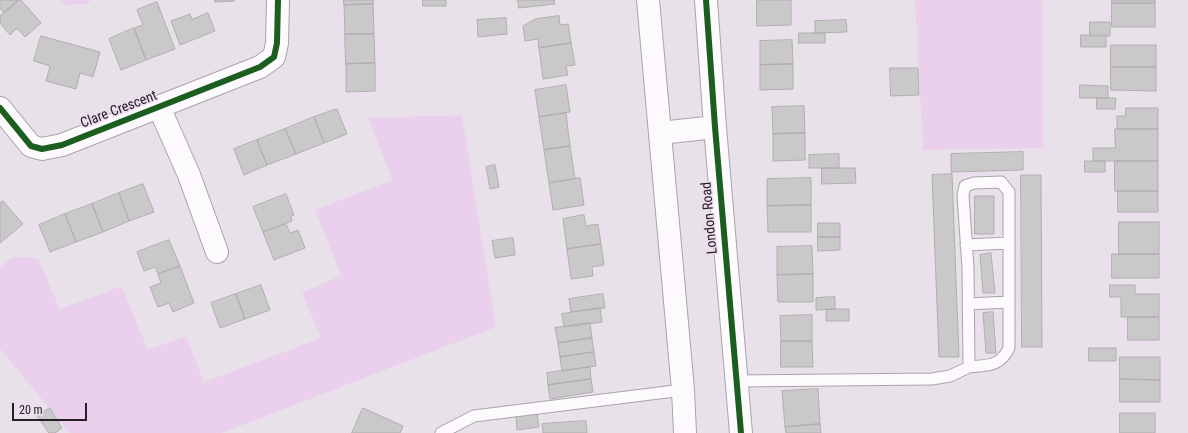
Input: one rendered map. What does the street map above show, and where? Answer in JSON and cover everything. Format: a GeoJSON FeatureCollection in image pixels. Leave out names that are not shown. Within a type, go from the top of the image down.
{"type":"FeatureCollection","features":[{"type":"Feature","properties":{"kind":"street","name":"Clare Crescent"},"geometry":{"type":"LineString","coordinates":[[0,108],[31,146],[42,149],[62,145],[260,67],[274,57],[277,43],[278,0]]}},
{"type":"Feature","properties":{"kind":"street"},"geometry":{"type":"LineString","coordinates":[[648,0],[683,390],[685,433]]}},
{"type":"Feature","properties":{"kind":"street","name":"London Road"},"geometry":{"type":"LineString","coordinates":[[706,0],[714,127],[741,433]]}},
{"type":"Feature","properties":{"kind":"street"},"geometry":{"type":"LineString","coordinates":[[159,107],[189,175],[218,252]]}},
{"type":"Feature","properties":{"kind":"street"},"geometry":{"type":"LineString","coordinates":[[660,133],[714,127]]}},
{"type":"Feature","properties":{"kind":"lane"},"geometry":{"type":"LineString","coordinates":[[737,381],[932,379],[950,376],[969,367],[995,364],[1004,357],[1009,348],[1009,192],[1001,182],[974,183],[965,186],[963,195],[966,245],[969,367]]}},
{"type":"Feature","properties":{"kind":"lane"},"geometry":{"type":"LineString","coordinates":[[966,245],[1008,243]]}},
{"type":"Feature","properties":{"kind":"lane"},"geometry":{"type":"LineString","coordinates":[[968,304],[1009,302]]}},
{"type":"Feature","properties":{"kind":"lane"},"geometry":{"type":"LineString","coordinates":[[441,433],[474,416],[683,390]]}},
{"type":"Feature","properties":{"kind":"shaded area"},"geometry":{"type":"Polygon","coordinates":[[[60,0],[91,0],[87,4],[65,5],[60,0]]]}},
{"type":"Feature","properties":{"kind":"shaded area"},"geometry":{"type":"Polygon","coordinates":[[[915,0],[1042,0],[1043,148],[923,150],[915,0]]]}},
{"type":"Feature","properties":{"kind":"shaded area"},"geometry":{"type":"Polygon","coordinates":[[[462,115],[496,327],[222,433],[70,433],[0,349],[0,267],[13,257],[38,258],[60,309],[122,286],[148,350],[186,336],[204,382],[321,338],[302,293],[341,275],[315,210],[392,180],[368,118],[462,115]]]}},
{"type":"Feature","properties":{"kind":"building"},"geometry":{"type":"Polygon","coordinates":[[[0,0],[19,0],[4,13],[0,8],[0,0]]]}},
{"type":"Feature","properties":{"kind":"building"},"geometry":{"type":"Polygon","coordinates":[[[19,0],[21,0],[41,23],[25,37],[17,28],[10,35],[0,23],[0,16],[19,0]]]}},
{"type":"Feature","properties":{"kind":"building"},"geometry":{"type":"Polygon","coordinates":[[[215,0],[234,0],[234,1],[215,2],[215,0]]]}},
{"type":"Feature","properties":{"kind":"building"},"geometry":{"type":"Polygon","coordinates":[[[344,0],[374,0],[373,4],[344,5],[344,0]]]}},
{"type":"Feature","properties":{"kind":"building"},"geometry":{"type":"Polygon","coordinates":[[[423,0],[446,0],[446,6],[423,6],[423,0]]]}},
{"type":"Feature","properties":{"kind":"building"},"geometry":{"type":"Polygon","coordinates":[[[518,0],[554,0],[555,4],[519,8],[518,0]]]}},
{"type":"Feature","properties":{"kind":"building"},"geometry":{"type":"Polygon","coordinates":[[[757,0],[791,0],[791,25],[757,26],[757,0]]]}},
{"type":"Feature","properties":{"kind":"building"},"geometry":{"type":"Polygon","coordinates":[[[1112,0],[1155,0],[1155,3],[1112,3],[1112,0]]]}},
{"type":"Feature","properties":{"kind":"building"},"geometry":{"type":"Polygon","coordinates":[[[157,2],[175,49],[146,60],[134,28],[143,25],[137,10],[157,2]]]}},
{"type":"Feature","properties":{"kind":"building"},"geometry":{"type":"Polygon","coordinates":[[[1112,3],[1155,3],[1155,27],[1112,27],[1112,3]]]}},
{"type":"Feature","properties":{"kind":"building"},"geometry":{"type":"Polygon","coordinates":[[[373,4],[374,34],[345,34],[344,5],[373,4]]]}},
{"type":"Feature","properties":{"kind":"building"},"geometry":{"type":"Polygon","coordinates":[[[208,13],[215,31],[180,45],[171,21],[190,14],[192,19],[208,13]]]}},
{"type":"Feature","properties":{"kind":"building"},"geometry":{"type":"Polygon","coordinates":[[[559,16],[560,25],[568,24],[571,43],[539,48],[538,39],[525,41],[523,26],[535,19],[559,16]]]}},
{"type":"Feature","properties":{"kind":"building"},"geometry":{"type":"Polygon","coordinates":[[[506,18],[507,34],[478,37],[477,20],[506,18]]]}},
{"type":"Feature","properties":{"kind":"building"},"geometry":{"type":"Polygon","coordinates":[[[846,20],[847,32],[815,33],[815,21],[846,20]]]}},
{"type":"Feature","properties":{"kind":"building"},"geometry":{"type":"Polygon","coordinates":[[[1090,22],[1110,22],[1110,36],[1090,36],[1090,22]]]}},
{"type":"Feature","properties":{"kind":"building"},"geometry":{"type":"Polygon","coordinates":[[[134,28],[146,60],[121,70],[109,39],[134,28]]]}},
{"type":"Feature","properties":{"kind":"building"},"geometry":{"type":"Polygon","coordinates":[[[799,33],[825,33],[825,43],[799,43],[799,33]]]}},
{"type":"Feature","properties":{"kind":"building"},"geometry":{"type":"Polygon","coordinates":[[[345,34],[374,34],[375,63],[346,64],[345,34]]]}},
{"type":"Feature","properties":{"kind":"building"},"geometry":{"type":"Polygon","coordinates":[[[1081,35],[1106,35],[1106,47],[1081,47],[1081,35]]]}},
{"type":"Feature","properties":{"kind":"building"},"geometry":{"type":"Polygon","coordinates":[[[41,36],[100,52],[93,77],[80,73],[76,89],[46,81],[50,66],[34,61],[41,36]]]}},
{"type":"Feature","properties":{"kind":"building"},"geometry":{"type":"Polygon","coordinates":[[[792,40],[793,64],[760,65],[760,41],[792,40]]]}},
{"type":"Feature","properties":{"kind":"building"},"geometry":{"type":"Polygon","coordinates":[[[571,43],[575,65],[566,66],[568,75],[543,79],[539,48],[571,43]]]}},
{"type":"Feature","properties":{"kind":"building"},"geometry":{"type":"Polygon","coordinates":[[[1111,45],[1156,45],[1156,67],[1111,67],[1111,45]]]}},
{"type":"Feature","properties":{"kind":"building"},"geometry":{"type":"Polygon","coordinates":[[[375,63],[375,91],[346,92],[346,64],[375,63]]]}},
{"type":"Feature","properties":{"kind":"building"},"geometry":{"type":"Polygon","coordinates":[[[793,64],[793,89],[760,90],[760,65],[793,64]]]}},
{"type":"Feature","properties":{"kind":"building"},"geometry":{"type":"Polygon","coordinates":[[[1111,67],[1156,67],[1156,91],[1111,90],[1111,67]]]}},
{"type":"Feature","properties":{"kind":"building"},"geometry":{"type":"Polygon","coordinates":[[[890,68],[918,68],[919,95],[891,96],[890,68]]]}},
{"type":"Feature","properties":{"kind":"building"},"geometry":{"type":"Polygon","coordinates":[[[566,85],[570,112],[539,117],[535,90],[566,85]]]}},
{"type":"Feature","properties":{"kind":"building"},"geometry":{"type":"Polygon","coordinates":[[[1080,85],[1108,86],[1108,98],[1080,98],[1080,85]]]}},
{"type":"Feature","properties":{"kind":"building"},"geometry":{"type":"Polygon","coordinates":[[[1097,98],[1116,98],[1115,109],[1097,109],[1097,98]]]}},
{"type":"Feature","properties":{"kind":"building"},"geometry":{"type":"Polygon","coordinates":[[[804,106],[805,133],[773,134],[772,107],[804,106]]]}},
{"type":"Feature","properties":{"kind":"building"},"geometry":{"type":"Polygon","coordinates":[[[1126,108],[1158,108],[1158,129],[1117,129],[1117,116],[1125,116],[1126,108]]]}},
{"type":"Feature","properties":{"kind":"building"},"geometry":{"type":"Polygon","coordinates":[[[337,109],[347,134],[324,143],[314,117],[337,109]]]}},
{"type":"Feature","properties":{"kind":"building"},"geometry":{"type":"Polygon","coordinates":[[[566,113],[570,146],[544,150],[539,117],[566,113]]]}},
{"type":"Feature","properties":{"kind":"building"},"geometry":{"type":"Polygon","coordinates":[[[314,117],[324,143],[296,154],[285,129],[314,117]]]}},
{"type":"Feature","properties":{"kind":"building"},"geometry":{"type":"Polygon","coordinates":[[[285,129],[296,154],[267,165],[257,140],[285,129]]]}},
{"type":"Feature","properties":{"kind":"building"},"geometry":{"type":"Polygon","coordinates":[[[1115,129],[1158,129],[1158,161],[1093,161],[1093,148],[1115,148],[1115,129]]]}},
{"type":"Feature","properties":{"kind":"building"},"geometry":{"type":"Polygon","coordinates":[[[805,133],[805,160],[773,161],[773,134],[805,133]]]}},
{"type":"Feature","properties":{"kind":"building"},"geometry":{"type":"Polygon","coordinates":[[[257,140],[267,165],[244,175],[234,149],[257,140]]]}},
{"type":"Feature","properties":{"kind":"building"},"geometry":{"type":"Polygon","coordinates":[[[570,146],[575,179],[549,183],[544,150],[570,146]]]}},
{"type":"Feature","properties":{"kind":"building"},"geometry":{"type":"Polygon","coordinates":[[[1023,152],[1023,170],[951,172],[951,154],[1023,152]]]}},
{"type":"Feature","properties":{"kind":"building"},"geometry":{"type":"Polygon","coordinates":[[[839,154],[839,168],[809,168],[809,155],[839,154]]]}},
{"type":"Feature","properties":{"kind":"building"},"geometry":{"type":"Polygon","coordinates":[[[1085,161],[1105,161],[1105,172],[1085,172],[1085,161]]]}},
{"type":"Feature","properties":{"kind":"building"},"geometry":{"type":"Polygon","coordinates":[[[1115,161],[1158,161],[1158,191],[1115,191],[1115,161]]]}},
{"type":"Feature","properties":{"kind":"building"},"geometry":{"type":"Polygon","coordinates":[[[495,165],[499,187],[490,189],[486,167],[495,165]]]}},
{"type":"Feature","properties":{"kind":"building"},"geometry":{"type":"Polygon","coordinates":[[[822,168],[855,168],[856,183],[822,184],[822,168]]]}},
{"type":"Feature","properties":{"kind":"building"},"geometry":{"type":"Polygon","coordinates":[[[952,174],[959,357],[939,357],[932,175],[952,174]]]}},
{"type":"Feature","properties":{"kind":"building"},"geometry":{"type":"Polygon","coordinates":[[[1021,175],[1041,175],[1042,347],[1022,347],[1021,175]]]}},
{"type":"Feature","properties":{"kind":"building"},"geometry":{"type":"Polygon","coordinates":[[[580,178],[584,205],[553,210],[549,183],[580,178]]]}},
{"type":"Feature","properties":{"kind":"building"},"geometry":{"type":"Polygon","coordinates":[[[811,178],[811,205],[767,206],[767,179],[811,178]]]}},
{"type":"Feature","properties":{"kind":"building"},"geometry":{"type":"Polygon","coordinates":[[[143,184],[154,212],[129,221],[119,193],[143,184]]]}},
{"type":"Feature","properties":{"kind":"building"},"geometry":{"type":"Polygon","coordinates":[[[1118,191],[1158,191],[1158,212],[1118,212],[1118,191]]]}},
{"type":"Feature","properties":{"kind":"building"},"geometry":{"type":"Polygon","coordinates":[[[119,193],[129,221],[103,232],[92,204],[119,193]]]}},
{"type":"Feature","properties":{"kind":"building"},"geometry":{"type":"Polygon","coordinates":[[[286,194],[294,215],[291,216],[292,221],[263,232],[253,207],[286,194]]]}},
{"type":"Feature","properties":{"kind":"building"},"geometry":{"type":"Polygon","coordinates":[[[975,196],[994,196],[994,234],[975,234],[975,196]]]}},
{"type":"Feature","properties":{"kind":"building"},"geometry":{"type":"Polygon","coordinates":[[[3,201],[23,224],[0,243],[0,203],[3,201]]]}},
{"type":"Feature","properties":{"kind":"building"},"geometry":{"type":"Polygon","coordinates":[[[92,204],[103,232],[76,242],[65,214],[92,204]]]}},
{"type":"Feature","properties":{"kind":"building"},"geometry":{"type":"Polygon","coordinates":[[[811,205],[811,232],[768,232],[767,206],[811,205]]]}},
{"type":"Feature","properties":{"kind":"building"},"geometry":{"type":"Polygon","coordinates":[[[65,214],[76,242],[50,252],[39,225],[65,214]]]}},
{"type":"Feature","properties":{"kind":"building"},"geometry":{"type":"Polygon","coordinates":[[[584,215],[586,226],[598,224],[601,244],[567,249],[563,219],[584,215]]]}},
{"type":"Feature","properties":{"kind":"building"},"geometry":{"type":"Polygon","coordinates":[[[1119,222],[1159,222],[1159,254],[1119,254],[1119,222]]]}},
{"type":"Feature","properties":{"kind":"building"},"geometry":{"type":"Polygon","coordinates":[[[818,223],[840,223],[840,237],[818,237],[818,223]]]}},
{"type":"Feature","properties":{"kind":"building"},"geometry":{"type":"Polygon","coordinates":[[[286,224],[290,233],[298,230],[305,248],[274,260],[263,232],[286,224]]]}},
{"type":"Feature","properties":{"kind":"building"},"geometry":{"type":"Polygon","coordinates":[[[818,237],[840,237],[840,250],[818,251],[818,237]]]}},
{"type":"Feature","properties":{"kind":"building"},"geometry":{"type":"Polygon","coordinates":[[[513,238],[515,255],[495,258],[492,241],[513,238]]]}},
{"type":"Feature","properties":{"kind":"building"},"geometry":{"type":"Polygon","coordinates":[[[169,240],[180,266],[158,274],[155,267],[144,271],[137,252],[169,240]]]}},
{"type":"Feature","properties":{"kind":"building"},"geometry":{"type":"Polygon","coordinates":[[[601,244],[604,265],[592,267],[593,276],[571,279],[567,249],[601,244]]]}},
{"type":"Feature","properties":{"kind":"building"},"geometry":{"type":"Polygon","coordinates":[[[812,246],[813,274],[777,275],[777,247],[812,246]]]}},
{"type":"Feature","properties":{"kind":"building"},"geometry":{"type":"Polygon","coordinates":[[[991,253],[995,293],[983,293],[980,255],[991,253]]]}},
{"type":"Feature","properties":{"kind":"building"},"geometry":{"type":"Polygon","coordinates":[[[1112,254],[1159,254],[1159,278],[1112,278],[1112,254]]]}},
{"type":"Feature","properties":{"kind":"building"},"geometry":{"type":"Polygon","coordinates":[[[180,266],[194,303],[173,312],[169,303],[158,307],[150,287],[161,283],[158,274],[180,266]]]}},
{"type":"Feature","properties":{"kind":"building"},"geometry":{"type":"Polygon","coordinates":[[[813,274],[813,302],[778,302],[777,275],[813,274]]]}},
{"type":"Feature","properties":{"kind":"building"},"geometry":{"type":"Polygon","coordinates":[[[261,285],[270,310],[245,319],[236,294],[261,285]]]}},
{"type":"Feature","properties":{"kind":"building"},"geometry":{"type":"Polygon","coordinates":[[[1110,285],[1135,285],[1135,294],[1159,294],[1159,317],[1121,317],[1121,297],[1110,297],[1110,285]]]}},
{"type":"Feature","properties":{"kind":"building"},"geometry":{"type":"Polygon","coordinates":[[[236,294],[245,319],[220,328],[211,303],[236,294]]]}},
{"type":"Feature","properties":{"kind":"building"},"geometry":{"type":"Polygon","coordinates":[[[603,294],[605,308],[571,312],[569,299],[603,294]]]}},
{"type":"Feature","properties":{"kind":"building"},"geometry":{"type":"Polygon","coordinates":[[[835,297],[835,309],[816,310],[816,298],[835,297]]]}},
{"type":"Feature","properties":{"kind":"building"},"geometry":{"type":"Polygon","coordinates":[[[600,308],[602,322],[564,327],[562,314],[600,308]]]}},
{"type":"Feature","properties":{"kind":"building"},"geometry":{"type":"Polygon","coordinates":[[[849,309],[849,321],[826,321],[826,310],[849,309]]]}},
{"type":"Feature","properties":{"kind":"building"},"geometry":{"type":"Polygon","coordinates":[[[993,312],[996,353],[986,353],[983,313],[993,312]]]}},
{"type":"Feature","properties":{"kind":"building"},"geometry":{"type":"Polygon","coordinates":[[[812,315],[812,341],[781,341],[780,316],[812,315]]]}},
{"type":"Feature","properties":{"kind":"building"},"geometry":{"type":"Polygon","coordinates":[[[1128,317],[1159,317],[1159,340],[1128,340],[1128,317]]]}},
{"type":"Feature","properties":{"kind":"building"},"geometry":{"type":"Polygon","coordinates":[[[590,323],[592,338],[558,343],[555,328],[590,323]]]}},
{"type":"Feature","properties":{"kind":"building"},"geometry":{"type":"Polygon","coordinates":[[[592,338],[594,352],[560,357],[558,343],[592,338]]]}},
{"type":"Feature","properties":{"kind":"building"},"geometry":{"type":"Polygon","coordinates":[[[781,341],[812,341],[813,367],[781,367],[781,341]]]}},
{"type":"Feature","properties":{"kind":"building"},"geometry":{"type":"Polygon","coordinates":[[[1089,348],[1116,348],[1116,361],[1089,361],[1089,348]]]}},
{"type":"Feature","properties":{"kind":"building"},"geometry":{"type":"Polygon","coordinates":[[[594,352],[596,366],[562,371],[560,357],[594,352]]]}},
{"type":"Feature","properties":{"kind":"building"},"geometry":{"type":"Polygon","coordinates":[[[1120,357],[1160,357],[1160,380],[1120,379],[1120,357]]]}},
{"type":"Feature","properties":{"kind":"building"},"geometry":{"type":"Polygon","coordinates":[[[590,367],[591,379],[548,385],[547,373],[590,367]]]}},
{"type":"Feature","properties":{"kind":"building"},"geometry":{"type":"Polygon","coordinates":[[[591,379],[593,392],[550,399],[548,385],[591,379]]]}},
{"type":"Feature","properties":{"kind":"building"},"geometry":{"type":"Polygon","coordinates":[[[1120,379],[1160,380],[1160,402],[1120,402],[1120,379]]]}},
{"type":"Feature","properties":{"kind":"building"},"geometry":{"type":"Polygon","coordinates":[[[818,389],[820,424],[785,427],[782,391],[818,389]]]}},
{"type":"Feature","properties":{"kind":"building"},"geometry":{"type":"Polygon","coordinates":[[[50,408],[62,428],[55,433],[49,433],[37,416],[50,408]]]}},
{"type":"Feature","properties":{"kind":"building"},"geometry":{"type":"Polygon","coordinates":[[[363,408],[403,426],[400,433],[352,433],[363,408]]]}},
{"type":"Feature","properties":{"kind":"building"},"geometry":{"type":"Polygon","coordinates":[[[1120,413],[1155,413],[1155,433],[1120,433],[1120,413]]]}},
{"type":"Feature","properties":{"kind":"building"},"geometry":{"type":"Polygon","coordinates":[[[537,414],[539,427],[517,430],[516,416],[537,414]]]}},
{"type":"Feature","properties":{"kind":"building"},"geometry":{"type":"Polygon","coordinates":[[[586,421],[587,433],[543,433],[542,424],[586,421]]]}},
{"type":"Feature","properties":{"kind":"building"},"geometry":{"type":"Polygon","coordinates":[[[820,424],[821,433],[786,433],[785,427],[820,424]]]}},
{"type":"Feature","properties":{"kind":"cycle path"},"geometry":{"type":"LineString","coordinates":[[0,108],[31,146],[42,149],[62,145],[260,67],[274,57],[277,43],[278,0]]}},
{"type":"Feature","properties":{"kind":"cycle path"},"geometry":{"type":"LineString","coordinates":[[706,0],[715,127],[741,433]]}}]}
